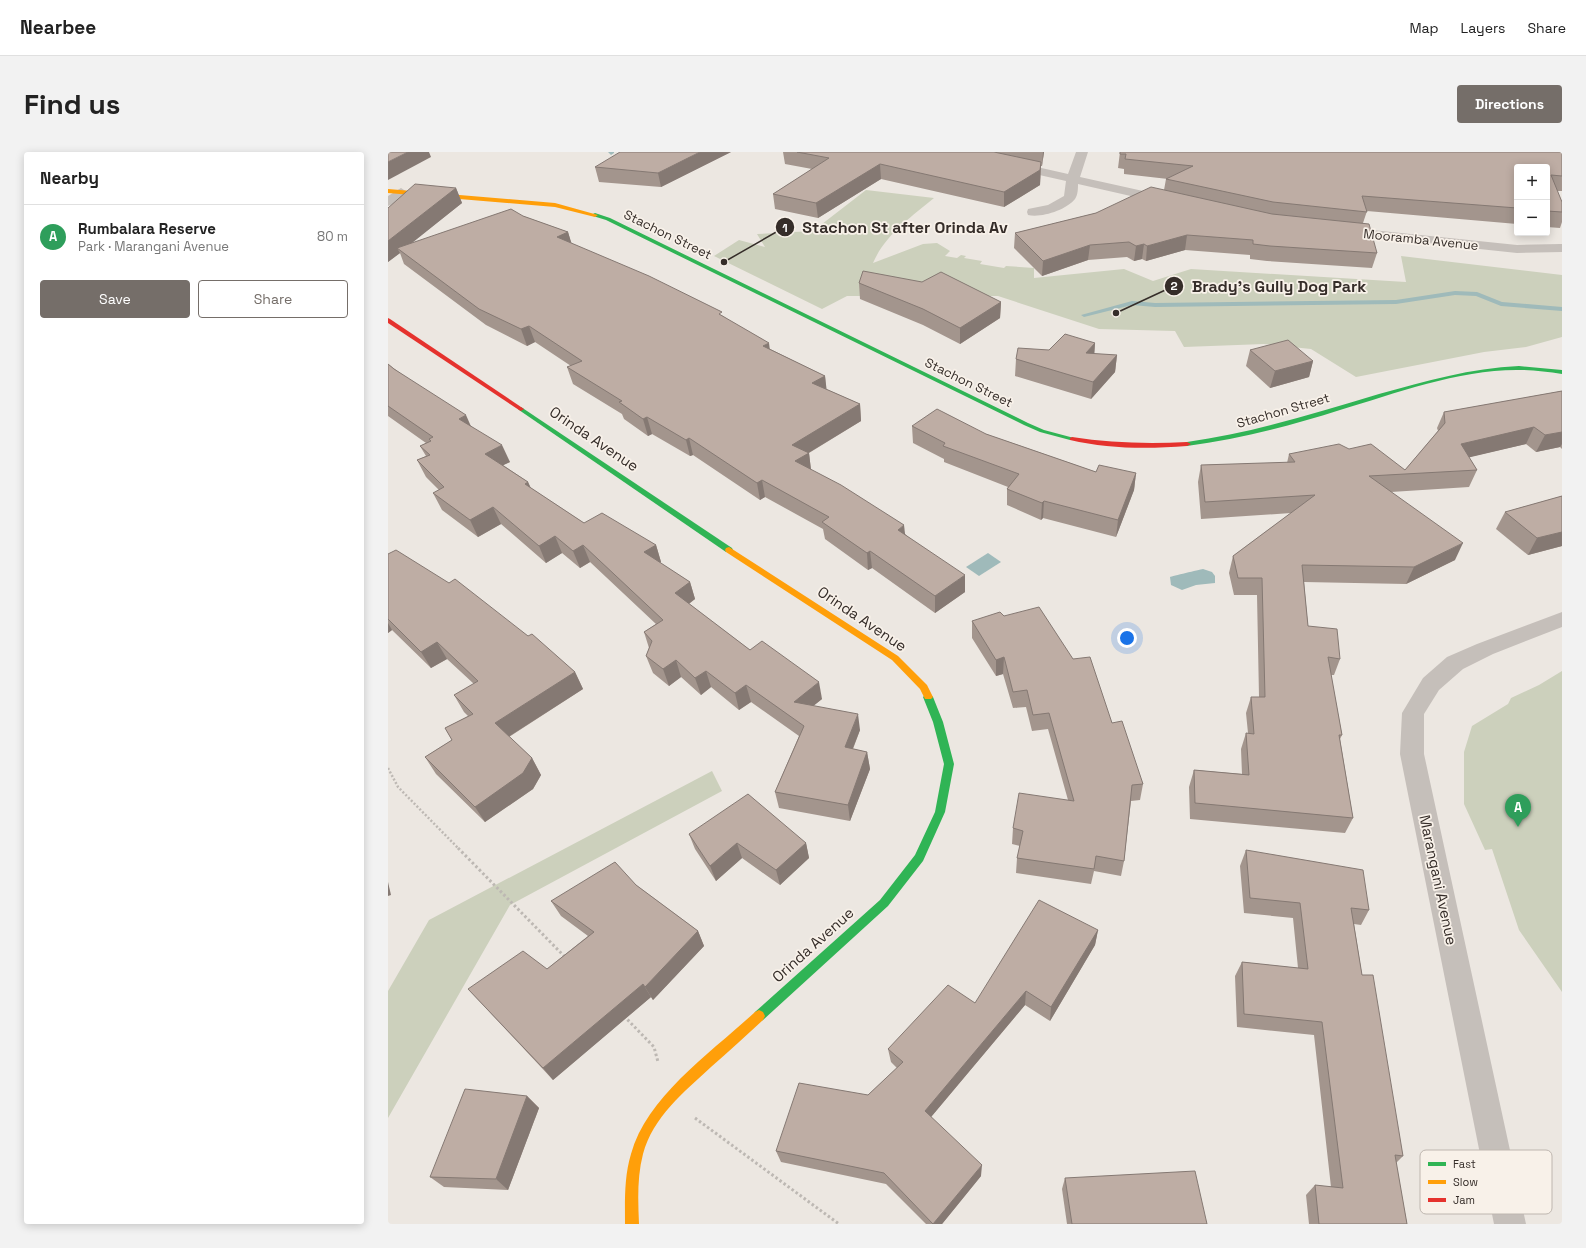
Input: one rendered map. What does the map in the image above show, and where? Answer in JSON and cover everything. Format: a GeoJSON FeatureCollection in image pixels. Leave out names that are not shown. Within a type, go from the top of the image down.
{"type":"FeatureCollection","features":[{"type":"Feature","properties":{"kind":"street"},"geometry":{"type":"LineString","coordinates":[[954,152],[1178,203]]}},
{"type":"Feature","properties":{"kind":"street"},"geometry":{"type":"LineString","coordinates":[[1034,212],[1051,210],[1060,206],[1070,197],[1073,179],[1082,152]]}},
{"type":"Feature","properties":{"kind":"street"},"geometry":{"type":"LineString","coordinates":[[388,202],[394,191]]}},
{"type":"Feature","properties":{"kind":"street","name":"Stachon Street"},"geometry":{"type":"LineString","coordinates":[[394,191],[554,206],[585,211],[608,219],[1009,416],[1042,431],[1080,440],[1129,446],[1167,446],[1209,442],[1236,437],[1453,375],[1479,370],[1519,367],[1562,372]]}},
{"type":"Feature","properties":{"kind":"street","name":"Mooramba Avenue"},"geometry":{"type":"LineString","coordinates":[[1331,229],[1517,249],[1560,248]]}},
{"type":"Feature","properties":{"kind":"street","name":"Orinda Avenue"},"geometry":{"type":"LineString","coordinates":[[388,320],[788,589],[895,658],[924,687],[938,722],[949,764],[940,812],[919,858],[884,903],[668,1098],[650,1122],[636,1153],[632,1190],[632,1224]]}},
{"type":"Feature","properties":{"kind":"street","name":"Marangani Avenue"},"geometry":{"type":"LineString","coordinates":[[1495,1150],[1412,754],[1413,713],[1431,684],[1455,663],[1485,649],[1562,619]]}},
{"type":"Feature","properties":{"kind":"street","name":"Marangani Avenue"},"geometry":{"type":"LineString","coordinates":[[1508,1214],[1510,1224]]}},
{"type":"Feature","properties":{"kind":"path"},"geometry":{"type":"LineString","coordinates":[[388,768],[398,786],[570,962]]}},
{"type":"Feature","properties":{"kind":"path"},"geometry":{"type":"LineString","coordinates":[[620,1013],[654,1047],[668,1098],[839,1224]]}},
{"type":"Feature","properties":{"kind":"green space"},"geometry":{"type":"Polygon","coordinates":[[[866,190],[934,198],[899,227],[884,244],[873,263],[923,244],[937,243],[950,251],[945,256],[957,258],[961,255],[966,256],[964,258],[982,261],[980,264],[1004,268],[1006,266],[1034,268],[1034,278],[1124,269],[1153,281],[1191,269],[1406,282],[1401,256],[1562,275],[1562,337],[1526,347],[1484,352],[1356,377],[1311,349],[1264,344],[1184,347],[1175,331],[1099,329],[998,296],[847,296],[822,309],[714,256],[739,240],[765,247],[757,234],[813,231],[866,190]]]}},
{"type":"Feature","properties":{"kind":"green space"},"geometry":{"type":"Polygon","coordinates":[[[1562,671],[1562,992],[1519,930],[1492,849],[1485,850],[1464,804],[1464,752],[1472,726],[1508,704],[1511,698],[1539,685],[1562,671]]]}},
{"type":"Feature","properties":{"kind":"green space"},"geometry":{"type":"Polygon","coordinates":[[[712,771],[722,791],[510,905],[388,1118],[388,991],[429,920],[712,771]]]}},
{"type":"Feature","properties":{"kind":"water"},"geometry":{"type":"Polygon","coordinates":[[[988,553],[1001,562],[979,576],[966,567],[988,553]]]}},
{"type":"Feature","properties":{"kind":"water"},"geometry":{"type":"Polygon","coordinates":[[[1203,569],[1212,572],[1215,576],[1215,583],[1196,585],[1182,590],[1171,585],[1170,577],[1203,569]]]}},
{"type":"Feature","properties":{"kind":"building"},"geometry":{"type":"Polygon","coordinates":[[[388,152],[408,152],[388,162],[388,152]]]}},
{"type":"Feature","properties":{"kind":"building"},"geometry":{"type":"Polygon","coordinates":[[[620,152],[700,152],[658,173],[595,167],[620,152]]]}},
{"type":"Feature","properties":{"kind":"building"},"geometry":{"type":"Polygon","coordinates":[[[797,152],[994,152],[1041,162],[1040,170],[1004,192],[880,164],[816,203],[773,194],[829,158],[797,152]]]}},
{"type":"Feature","properties":{"kind":"building"},"geometry":{"type":"Polygon","coordinates":[[[1120,152],[1562,152],[1562,176],[1551,175],[1562,202],[1562,212],[1550,211],[1550,164],[1514,164],[1514,208],[1362,196],[1367,212],[1273,202],[1166,179],[1193,166],[1125,159],[1126,154],[1120,154],[1120,152]]]}},
{"type":"Feature","properties":{"kind":"building"},"geometry":{"type":"Polygon","coordinates":[[[415,184],[456,188],[388,241],[388,208],[415,184]]]}},
{"type":"Feature","properties":{"kind":"building"},"geometry":{"type":"Polygon","coordinates":[[[1151,187],[1272,214],[1369,224],[1377,253],[1270,246],[1253,244],[1253,240],[1187,235],[1147,246],[1144,244],[1136,246],[1129,242],[1090,245],[1043,261],[1015,233],[1096,213],[1151,187]]]}},
{"type":"Feature","properties":{"kind":"building"},"geometry":{"type":"Polygon","coordinates":[[[511,209],[523,216],[568,232],[557,237],[649,276],[722,312],[719,314],[769,343],[763,346],[825,376],[812,383],[860,404],[792,445],[809,453],[795,461],[841,485],[904,525],[898,530],[965,575],[935,596],[870,551],[867,553],[822,522],[829,517],[762,480],[757,483],[689,438],[686,440],[647,417],[643,419],[619,402],[622,401],[567,367],[582,361],[529,326],[521,329],[479,309],[397,248],[511,209]]]}},
{"type":"Feature","properties":{"kind":"building"},"geometry":{"type":"Polygon","coordinates":[[[863,271],[922,282],[941,272],[1001,302],[960,328],[923,309],[859,283],[863,271]]]}},
{"type":"Feature","properties":{"kind":"building"},"geometry":{"type":"Polygon","coordinates":[[[1065,334],[1095,343],[1086,353],[1117,355],[1093,382],[1016,359],[1018,348],[1049,350],[1065,334]]]}},
{"type":"Feature","properties":{"kind":"building"},"geometry":{"type":"Polygon","coordinates":[[[1288,340],[1313,361],[1275,371],[1250,350],[1288,340]]]}},
{"type":"Feature","properties":{"kind":"building"},"geometry":{"type":"Polygon","coordinates":[[[388,364],[466,415],[459,419],[502,445],[485,454],[528,482],[525,484],[584,523],[602,513],[656,545],[644,552],[690,582],[675,593],[750,650],[762,641],[819,682],[794,702],[858,714],[845,747],[867,752],[848,805],[775,792],[804,726],[746,685],[735,693],[706,671],[695,678],[676,660],[663,669],[646,656],[652,641],[644,632],[663,620],[583,545],[573,551],[555,536],[539,546],[493,507],[470,520],[433,493],[444,487],[417,460],[430,455],[420,446],[431,441],[429,439],[433,437],[388,406],[388,364]]]}},
{"type":"Feature","properties":{"kind":"building"},"geometry":{"type":"Polygon","coordinates":[[[1562,391],[1562,432],[1545,435],[1534,427],[1461,444],[1477,470],[1369,476],[1463,543],[1414,567],[1302,565],[1308,626],[1337,629],[1340,659],[1328,657],[1342,735],[1339,735],[1353,818],[1195,803],[1194,770],[1249,775],[1246,733],[1254,734],[1251,697],[1265,697],[1262,578],[1238,578],[1233,556],[1315,495],[1205,502],[1201,465],[1295,462],[1289,454],[1339,444],[1349,449],[1371,444],[1405,470],[1445,423],[1444,412],[1562,391]]]}},
{"type":"Feature","properties":{"kind":"building"},"geometry":{"type":"Polygon","coordinates":[[[937,409],[986,434],[1096,472],[1099,465],[1136,473],[1118,520],[1044,501],[1042,503],[1007,489],[1019,474],[943,446],[945,443],[912,426],[937,409]]]}},
{"type":"Feature","properties":{"kind":"building"},"geometry":{"type":"Polygon","coordinates":[[[1562,496],[1562,532],[1537,538],[1505,512],[1562,496]]]}},
{"type":"Feature","properties":{"kind":"building"},"geometry":{"type":"Polygon","coordinates":[[[396,550],[449,583],[455,579],[528,636],[532,634],[575,672],[495,723],[532,758],[523,773],[475,807],[425,757],[452,740],[445,728],[473,714],[454,695],[478,681],[437,642],[421,652],[388,619],[388,554],[396,550]]]}},
{"type":"Feature","properties":{"kind":"building"},"geometry":{"type":"Polygon","coordinates":[[[1039,607],[1073,659],[1090,657],[1112,723],[1122,721],[1143,784],[1132,785],[1124,861],[1096,856],[1094,869],[1017,858],[1023,831],[1013,828],[1019,793],[1074,801],[1049,713],[1033,715],[1027,690],[1013,692],[1004,657],[996,660],[972,621],[1000,612],[1004,616],[1039,607]]]}},
{"type":"Feature","properties":{"kind":"building"},"geometry":{"type":"Polygon","coordinates":[[[748,794],[806,843],[776,870],[737,843],[710,866],[689,834],[748,794]]]}},
{"type":"Feature","properties":{"kind":"building"},"geometry":{"type":"Polygon","coordinates":[[[1246,850],[1363,870],[1369,910],[1351,908],[1362,975],[1373,975],[1403,1156],[1395,1155],[1407,1224],[1319,1224],[1315,1185],[1343,1188],[1322,1022],[1244,1014],[1242,962],[1308,969],[1300,903],[1250,898],[1246,850]]]}},
{"type":"Feature","properties":{"kind":"building"},"geometry":{"type":"Polygon","coordinates":[[[615,862],[636,885],[698,931],[645,987],[643,984],[543,1068],[468,989],[523,951],[547,969],[594,932],[551,901],[615,862]]]}},
{"type":"Feature","properties":{"kind":"building"},"geometry":{"type":"Polygon","coordinates":[[[1039,900],[1098,930],[1051,1007],[1026,991],[925,1111],[982,1165],[933,1224],[884,1173],[776,1151],[799,1083],[868,1095],[903,1062],[888,1049],[948,985],[975,1003],[1039,900]]]}},
{"type":"Feature","properties":{"kind":"building"},"geometry":{"type":"Polygon","coordinates":[[[465,1089],[527,1096],[496,1179],[430,1177],[465,1089]]]}},
{"type":"Feature","properties":{"kind":"building"},"geometry":{"type":"Polygon","coordinates":[[[1195,1171],[1207,1224],[1072,1224],[1065,1178],[1195,1171]]]}},
{"type":"Feature","properties":{"kind":"waterway"},"geometry":{"type":"LineString","coordinates":[[1084,315],[1132,303],[1155,305],[1396,302],[1455,293],[1477,294],[1501,304],[1562,309]]}},
{"type":"Feature","properties":{"kind":"traffic: fast"},"geometry":{"type":"LineString","coordinates":[[595,215],[608,219],[1026,424],[1042,431],[1072,439]]}},
{"type":"Feature","properties":{"kind":"traffic: fast"},"geometry":{"type":"LineString","coordinates":[[1187,444],[1239,436],[1457,375],[1498,369],[1519,368],[1562,372]]}},
{"type":"Feature","properties":{"kind":"traffic: fast"},"geometry":{"type":"LineString","coordinates":[[521,409],[729,550]]}},
{"type":"Feature","properties":{"kind":"traffic: fast"},"geometry":{"type":"LineString","coordinates":[[759,1016],[884,903],[919,858],[940,812],[949,764],[938,722],[928,697]]}},
{"type":"Feature","properties":{"kind":"traffic: slow"},"geometry":{"type":"LineString","coordinates":[[388,191],[555,205],[595,215]]}},
{"type":"Feature","properties":{"kind":"traffic: slow"},"geometry":{"type":"LineString","coordinates":[[729,550],[895,658],[924,687],[928,697]]}},
{"type":"Feature","properties":{"kind":"traffic: slow"},"geometry":{"type":"LineString","coordinates":[[632,1224],[632,1189],[635,1163],[642,1140],[648,1127],[675,1093],[759,1016]]}},
{"type":"Feature","properties":{"kind":"traffic: jam"},"geometry":{"type":"LineString","coordinates":[[388,320],[521,409]]}},
{"type":"Feature","properties":{"kind":"traffic: jam"},"geometry":{"type":"LineString","coordinates":[[1072,439],[1129,445],[1187,444]]}},
{"type":"Feature","properties":{"kind":"place","name":"Stachon St after Orinda Av"},"geometry":{"type":"Point","coordinates":[724,262]}},
{"type":"Feature","properties":{"kind":"place","name":"Brady's Gully Dog Park"},"geometry":{"type":"Point","coordinates":[1116,313]}},
{"type":"Feature","properties":{"kind":"place","name":"Rumbalara Reserve"},"geometry":{"type":"Point","coordinates":[1518,827]}}]}
